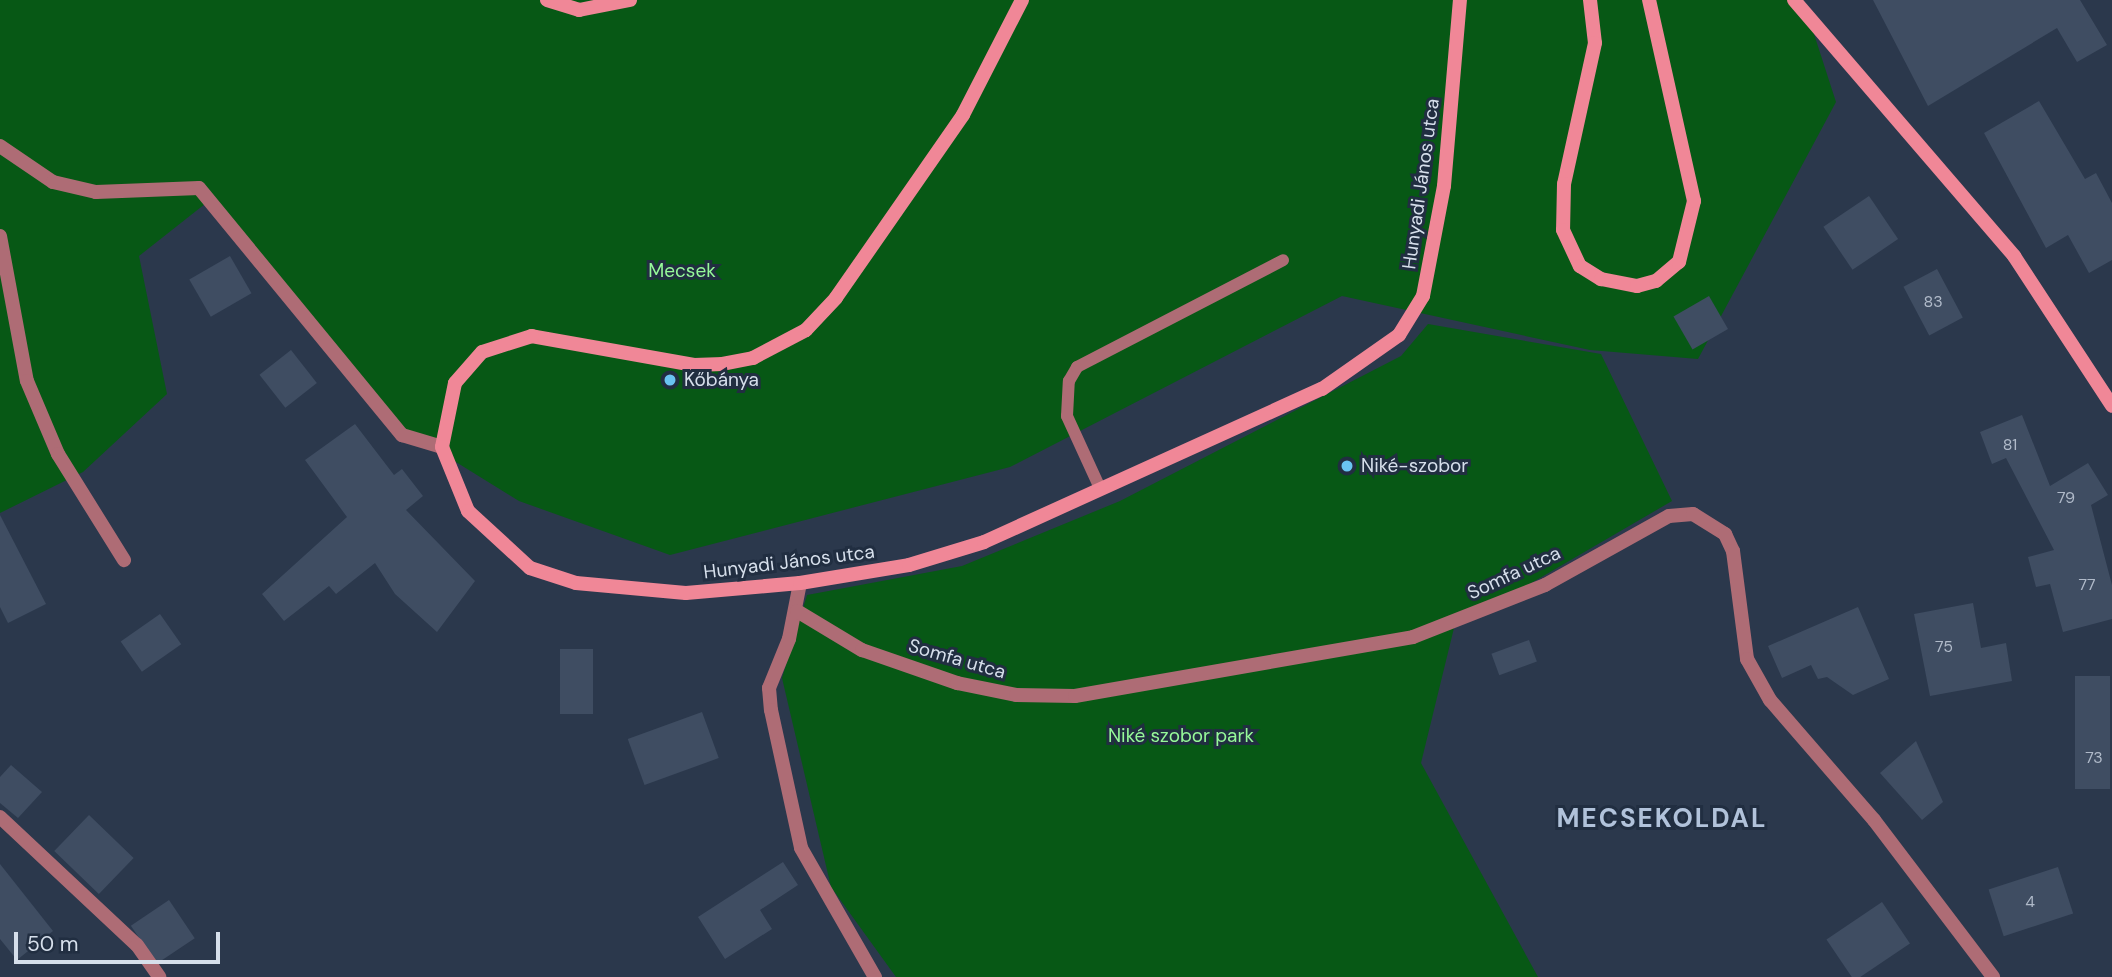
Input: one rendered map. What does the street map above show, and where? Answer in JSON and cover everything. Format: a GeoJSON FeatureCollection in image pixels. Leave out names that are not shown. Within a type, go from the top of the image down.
{"type":"FeatureCollection","features":[{"type":"Feature","properties":{"kind":"street"},"geometry":{"type":"LineString","coordinates":[[547,0],[579,10],[630,0]]}},
{"type":"Feature","properties":{"kind":"street"},"geometry":{"type":"LineString","coordinates":[[0,146],[53,181],[96,192],[199,188],[402,435],[442,447],[456,383],[500,341],[556,338],[694,365],[723,364],[753,358],[807,330],[836,298],[963,115],[1022,0]]}},
{"type":"Feature","properties":{"kind":"street","name":"Hunyadi János utca"},"geometry":{"type":"LineString","coordinates":[[442,447],[468,511],[530,568],[576,583],[686,593],[800,583],[909,565],[984,542],[1099,486],[1322,389],[1399,335],[1423,296],[1432,263],[1460,0]]}},
{"type":"Feature","properties":{"kind":"street"},"geometry":{"type":"LineString","coordinates":[[1590,0],[1595,43],[1564,184],[1563,230],[1580,266],[1601,279],[1637,286],[1656,281],[1679,262],[1695,201],[1649,0]]}},
{"type":"Feature","properties":{"kind":"street"},"geometry":{"type":"LineString","coordinates":[[1794,0],[2014,256],[2112,406]]}},
{"type":"Feature","properties":{"kind":"street"},"geometry":{"type":"LineString","coordinates":[[0,236],[27,381],[58,454],[124,559]]}},
{"type":"Feature","properties":{"kind":"street","name":"Somfa utca"},"geometry":{"type":"LineString","coordinates":[[797,611],[862,650],[957,683],[1016,695],[1075,696],[1413,637],[1545,585],[1669,516],[1693,514],[1725,534],[1733,551],[1747,659],[1770,700],[1874,820],[1993,977]]}},
{"type":"Feature","properties":{"kind":"street"},"geometry":{"type":"LineString","coordinates":[[800,583],[797,611],[769,688],[789,802],[801,848],[875,977]]}},
{"type":"Feature","properties":{"kind":"street"},"geometry":{"type":"LineString","coordinates":[[0,817],[137,945],[159,977]]}},
{"type":"Feature","properties":{"kind":"lane"},"geometry":{"type":"LineString","coordinates":[[1099,486],[1067,416],[1069,381],[1077,367],[1283,260]]}},
{"type":"Feature","properties":{"kind":"green space","name":"Mecsek"},"geometry":{"type":"Polygon","coordinates":[[[0,0],[1803,0],[1836,102],[1698,359],[1590,350],[1342,296],[1010,467],[670,555],[519,501],[393,423],[210,200],[139,256],[167,394],[83,472],[0,513],[0,0]]]}},
{"type":"Feature","properties":{"kind":"green space","name":"Niké szobor park"},"geometry":{"type":"Polygon","coordinates":[[[1428,324],[1601,354],[1672,501],[1454,628],[1421,763],[1538,977],[896,977],[831,887],[782,678],[807,595],[962,566],[1120,501],[1401,356],[1428,324]]]}},
{"type":"Feature","properties":{"kind":"building"},"geometry":{"type":"Polygon","coordinates":[[[1873,0],[2080,0],[2107,45],[2077,62],[2057,28],[1928,106],[1873,0]]]}},
{"type":"Feature","properties":{"kind":"building"},"geometry":{"type":"Polygon","coordinates":[[[2039,101],[2085,179],[2096,173],[2112,203],[2112,260],[2089,273],[2068,235],[2046,248],[1984,133],[2039,101]]]}},
{"type":"Feature","properties":{"kind":"building"},"geometry":{"type":"Polygon","coordinates":[[[1869,196],[1898,239],[1852,270],[1823,227],[1869,196]]]}},
{"type":"Feature","properties":{"kind":"building"},"geometry":{"type":"Polygon","coordinates":[[[230,256],[251,293],[211,317],[189,280],[230,256]]]}},
{"type":"Feature","properties":{"kind":"building"},"geometry":{"type":"Polygon","coordinates":[[[1937,269],[1963,318],[1929,335],[1903,287],[1937,269]]]}},
{"type":"Feature","properties":{"kind":"building"},"geometry":{"type":"Polygon","coordinates":[[[1709,296],[1728,329],[1692,349],[1673,316],[1709,296]]]}},
{"type":"Feature","properties":{"kind":"building"},"geometry":{"type":"Polygon","coordinates":[[[291,350],[317,383],[285,408],[259,375],[291,350]]]}},
{"type":"Feature","properties":{"kind":"building"},"geometry":{"type":"Polygon","coordinates":[[[2022,415],[2050,486],[2088,463],[2108,495],[2091,505],[2112,585],[2112,619],[2063,632],[2050,584],[2036,587],[2028,557],[2054,550],[2006,458],[1992,464],[1980,432],[2022,415]]]}},
{"type":"Feature","properties":{"kind":"building"},"geometry":{"type":"Polygon","coordinates":[[[355,424],[394,475],[402,469],[423,496],[406,510],[475,581],[437,632],[395,594],[375,563],[336,594],[329,586],[284,621],[262,594],[347,517],[305,460],[355,424]]]}},
{"type":"Feature","properties":{"kind":"building"},"geometry":{"type":"Polygon","coordinates":[[[0,515],[46,604],[8,623],[0,607],[0,515]]]}},
{"type":"Feature","properties":{"kind":"building"},"geometry":{"type":"Polygon","coordinates":[[[1973,603],[1981,648],[2006,643],[2012,681],[1930,696],[1914,614],[1973,603]]]}},
{"type":"Feature","properties":{"kind":"building"},"geometry":{"type":"Polygon","coordinates":[[[1858,607],[1889,679],[1853,695],[1827,677],[1818,679],[1811,665],[1782,678],[1768,646],[1858,607]]]}},
{"type":"Feature","properties":{"kind":"building"},"geometry":{"type":"Polygon","coordinates":[[[160,614],[181,644],[142,672],[121,642],[160,614]]]}},
{"type":"Feature","properties":{"kind":"building"},"geometry":{"type":"Polygon","coordinates":[[[1529,640],[1537,662],[1499,675],[1491,654],[1529,640]]]}},
{"type":"Feature","properties":{"kind":"building"},"geometry":{"type":"Polygon","coordinates":[[[560,649],[593,649],[593,714],[560,714],[560,649]]]}},
{"type":"Feature","properties":{"kind":"building"},"geometry":{"type":"Polygon","coordinates":[[[2075,676],[2110,676],[2110,789],[2075,789],[2075,676]]]}},
{"type":"Feature","properties":{"kind":"building"},"geometry":{"type":"Polygon","coordinates":[[[702,712],[719,758],[645,785],[628,739],[702,712]]]}},
{"type":"Feature","properties":{"kind":"building"},"geometry":{"type":"Polygon","coordinates":[[[1916,741],[1943,802],[1922,820],[1880,773],[1916,741]]]}},
{"type":"Feature","properties":{"kind":"building"},"geometry":{"type":"Polygon","coordinates":[[[11,765],[42,792],[18,818],[0,803],[0,777],[11,765]]]}},
{"type":"Feature","properties":{"kind":"building"},"geometry":{"type":"Polygon","coordinates":[[[89,815],[134,858],[99,894],[54,851],[89,815]]]}},
{"type":"Feature","properties":{"kind":"building"},"geometry":{"type":"Polygon","coordinates":[[[783,862],[798,885],[760,910],[772,929],[725,959],[698,917],[783,862]]]}},
{"type":"Feature","properties":{"kind":"building"},"geometry":{"type":"Polygon","coordinates":[[[0,864],[53,931],[17,960],[0,939],[0,864]]]}},
{"type":"Feature","properties":{"kind":"building"},"geometry":{"type":"Polygon","coordinates":[[[2058,867],[2073,914],[2004,936],[1989,890],[2058,867]]]}},
{"type":"Feature","properties":{"kind":"building"},"geometry":{"type":"Polygon","coordinates":[[[169,900],[195,938],[157,964],[131,926],[169,900]]]}},
{"type":"Feature","properties":{"kind":"building"},"geometry":{"type":"Polygon","coordinates":[[[1882,902],[1910,943],[1860,977],[1852,977],[1826,939],[1882,902]]]}},
{"type":"Feature","properties":{"kind":"place","name":"Kőbánya"},"geometry":{"type":"Point","coordinates":[670,380]}},
{"type":"Feature","properties":{"kind":"place","name":"Niké-szobor"},"geometry":{"type":"Point","coordinates":[1347,466]}},
{"type":"Feature","properties":{"kind":"district","name":"MECSEKOLDAL"},"geometry":{"type":"Point","coordinates":[1662,819]}}]}
